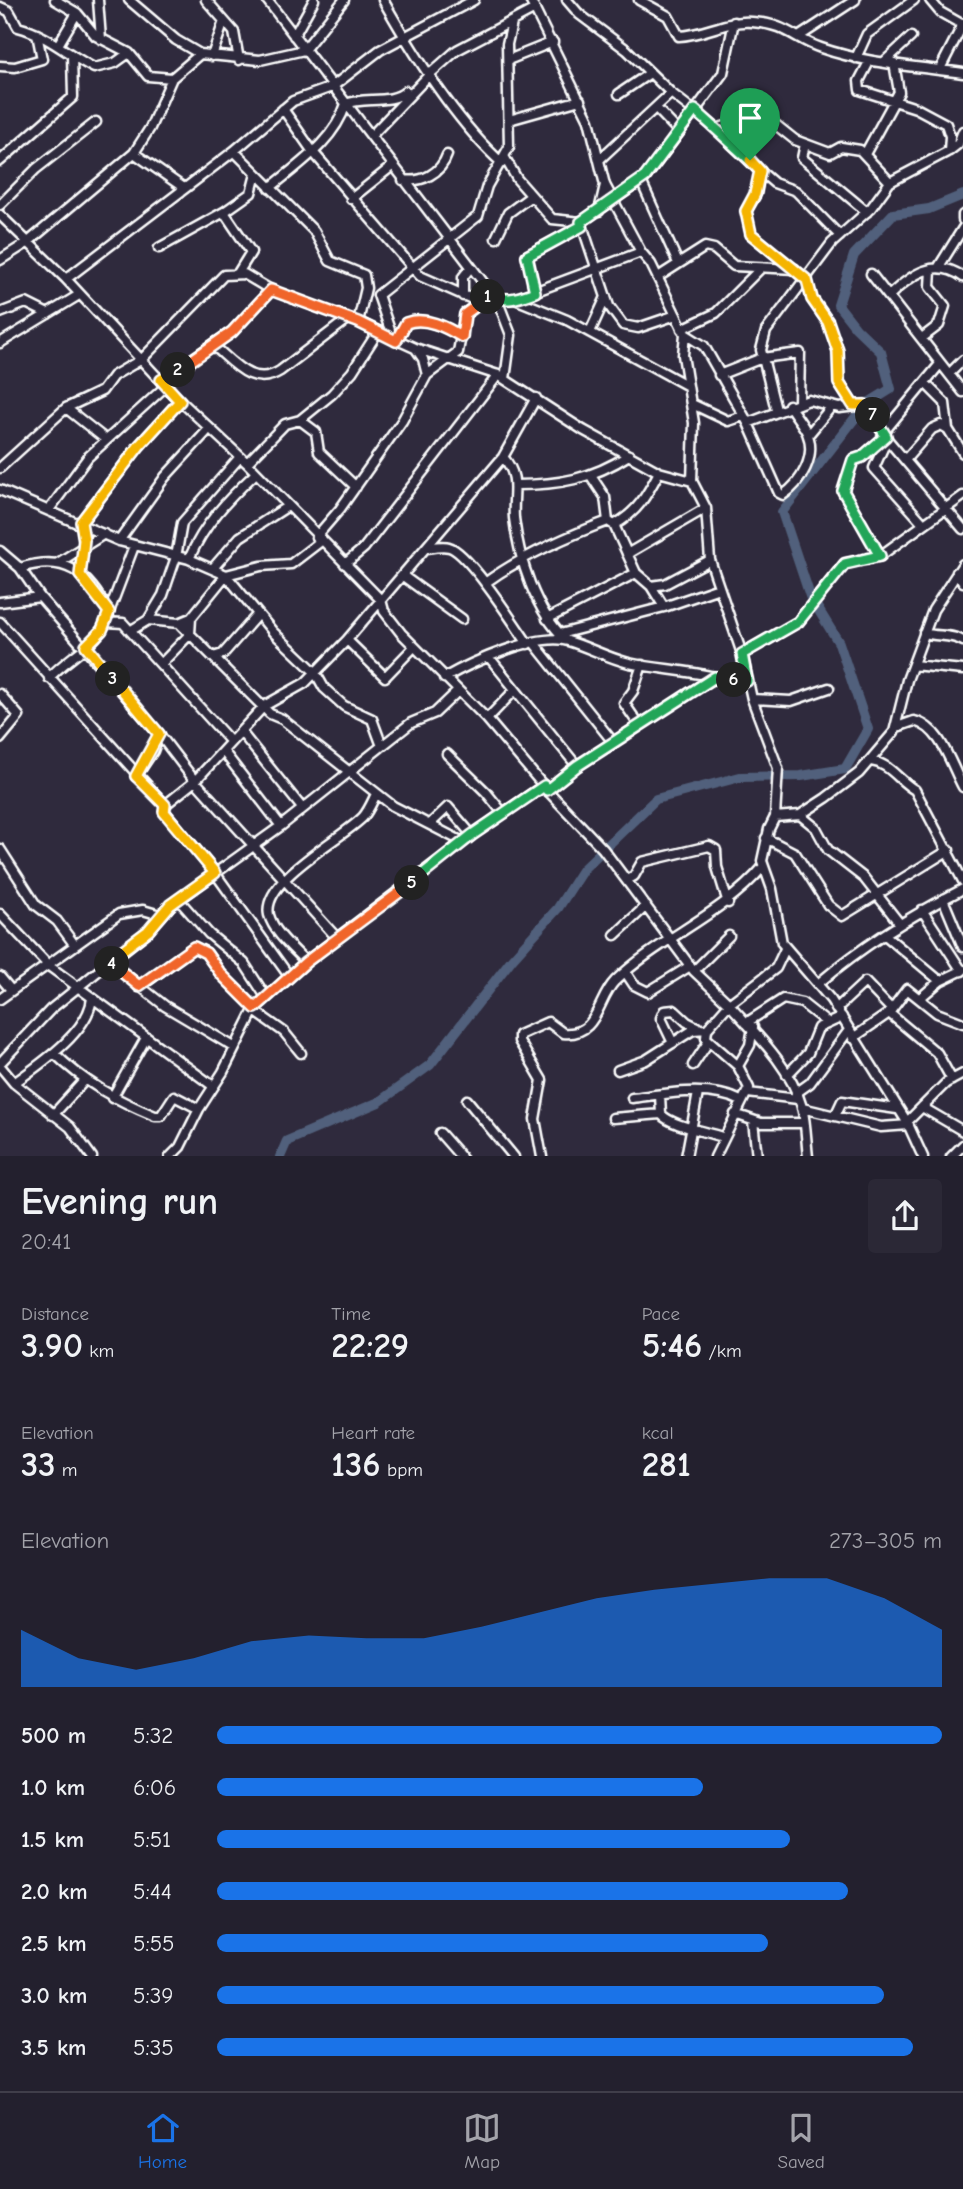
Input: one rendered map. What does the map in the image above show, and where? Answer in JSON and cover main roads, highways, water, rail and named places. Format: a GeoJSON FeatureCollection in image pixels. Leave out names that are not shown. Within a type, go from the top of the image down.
{"type":"FeatureCollection","features":[{"type":"Feature","properties":{"kind":"waterway"},"geometry":{"type":"LineString","coordinates":[[280,1156],[287,1141],[379,1102],[430,1065],[512,959],[558,908],[583,869],[656,799],[740,777],[801,776],[845,769],[868,729],[839,643],[810,596],[782,512],[865,405],[891,389],[881,352],[856,328],[838,305],[854,255],[893,214],[929,209],[963,195]]}}]}
